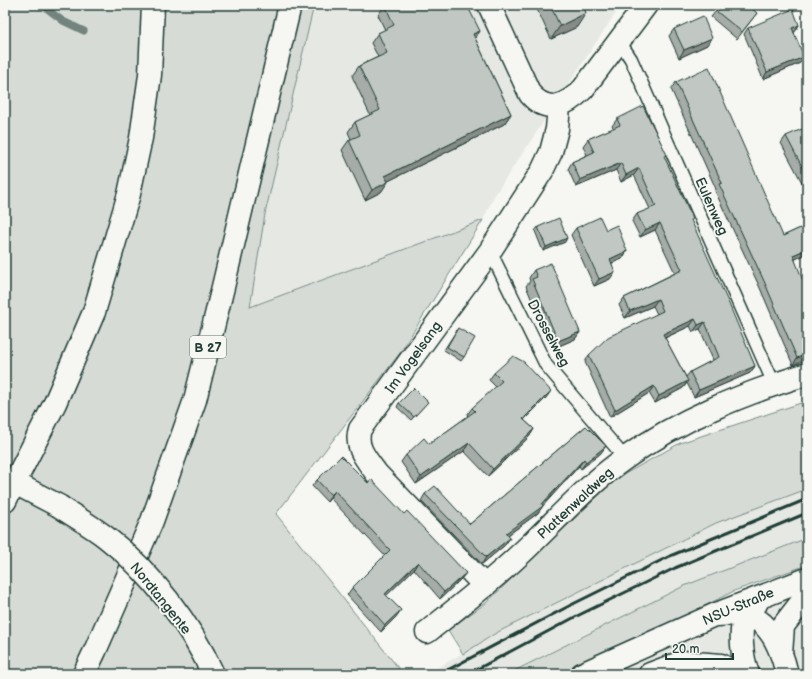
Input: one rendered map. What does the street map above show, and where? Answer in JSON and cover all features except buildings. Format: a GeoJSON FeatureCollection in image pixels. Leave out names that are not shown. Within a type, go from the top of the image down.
{"type":"FeatureCollection","features":[{"type":"Feature","properties":{"kind":"main road"},"geometry":{"type":"LineString","coordinates":[[10,492],[55,403],[94,312],[124,209],[141,138],[150,75],[153,5]]}},
{"type":"Feature","properties":{"kind":"main road","name":"B 27"},"geometry":{"type":"LineString","coordinates":[[84,674],[152,521],[195,400],[290,5]]}},
{"type":"Feature","properties":{"kind":"main road"},"geometry":{"type":"LineString","coordinates":[[489,5],[530,94],[537,102],[544,105],[559,106],[572,100],[583,89],[646,5]]}},
{"type":"Feature","properties":{"kind":"main road","name":"Im Vogelsang"},"geometry":{"type":"LineString","coordinates":[[485,586],[377,474],[359,446],[358,437],[360,429],[490,251],[542,171],[551,152],[557,128],[559,106]]}},
{"type":"Feature","properties":{"kind":"main road","name":"Plattenwaldweg"},"geometry":{"type":"LineString","coordinates":[[427,632],[485,586],[594,482],[625,458],[683,422],[722,404],[774,384],[807,374]]}},
{"type":"Feature","properties":{"kind":"main road","name":"Nordtangente"},"geometry":{"type":"LineString","coordinates":[[10,492],[59,506],[107,538],[143,570],[190,631],[213,674]]}},
{"type":"Feature","properties":{"kind":"main road","name":"NSU-Straße"},"geometry":{"type":"LineString","coordinates":[[582,674],[714,615],[764,594],[807,579]]}},
{"type":"Feature","properties":{"kind":"main road"},"geometry":{"type":"LineString","coordinates":[[748,674],[744,663],[742,644],[745,615],[764,594]]}},
{"type":"Feature","properties":{"kind":"main road"},"geometry":{"type":"LineString","coordinates":[[784,664],[783,626],[807,595]]}},
{"type":"Feature","properties":{"kind":"main road"},"geometry":{"type":"LineString","coordinates":[[714,615],[745,615],[759,619],[768,629],[784,664]]}},
{"type":"Feature","properties":{"kind":"main road"},"geometry":{"type":"LineString","coordinates":[[650,674],[682,662],[721,665],[736,674]]}},
{"type":"Feature","properties":{"kind":"lane","name":"Eulenweg"},"geometry":{"type":"LineString","coordinates":[[619,41],[631,59],[774,384]]}},
{"type":"Feature","properties":{"kind":"lane","name":"Drosselweg"},"geometry":{"type":"LineString","coordinates":[[490,251],[546,365],[625,458]]}},
{"type":"Feature","properties":{"kind":"shaded area"},"geometry":{"type":"Polygon","coordinates":[[[5,5],[314,5],[265,214],[250,307],[483,220],[400,353],[276,514],[403,674],[5,674],[5,5]]]}},
{"type":"Feature","properties":{"kind":"shaded area"},"geometry":{"type":"Polygon","coordinates":[[[314,5],[621,5],[494,196],[483,220],[250,307],[265,214],[314,5]]]}},
{"type":"Feature","properties":{"kind":"shaded area"},"geometry":{"type":"Polygon","coordinates":[[[807,401],[807,489],[716,523],[496,633],[463,654],[448,630],[486,603],[616,479],[680,443],[807,401]]]}},
{"type":"Feature","properties":{"kind":"shaded area"},"geometry":{"type":"Polygon","coordinates":[[[807,489],[807,538],[684,586],[508,674],[428,674],[496,633],[716,523],[807,489]]]}},
{"type":"Feature","properties":{"kind":"shaded area"},"geometry":{"type":"Polygon","coordinates":[[[807,538],[807,565],[734,591],[571,674],[508,674],[684,586],[807,538]]]}},
{"type":"Feature","properties":{"kind":"shaded area"},"geometry":{"type":"Polygon","coordinates":[[[807,569],[807,674],[571,674],[609,656],[807,569]]]}},
{"type":"Feature","properties":{"kind":"waterway"},"geometry":{"type":"LineString","coordinates":[[42,5],[63,21],[84,31]]}},
{"type":"Feature","properties":{"kind":"railway"},"geometry":{"type":"LineString","coordinates":[[440,674],[569,606],[670,556],[807,499]]}},
{"type":"Feature","properties":{"kind":"railway"},"geometry":{"type":"LineString","coordinates":[[468,674],[575,617],[675,568],[807,513]]}}]}
